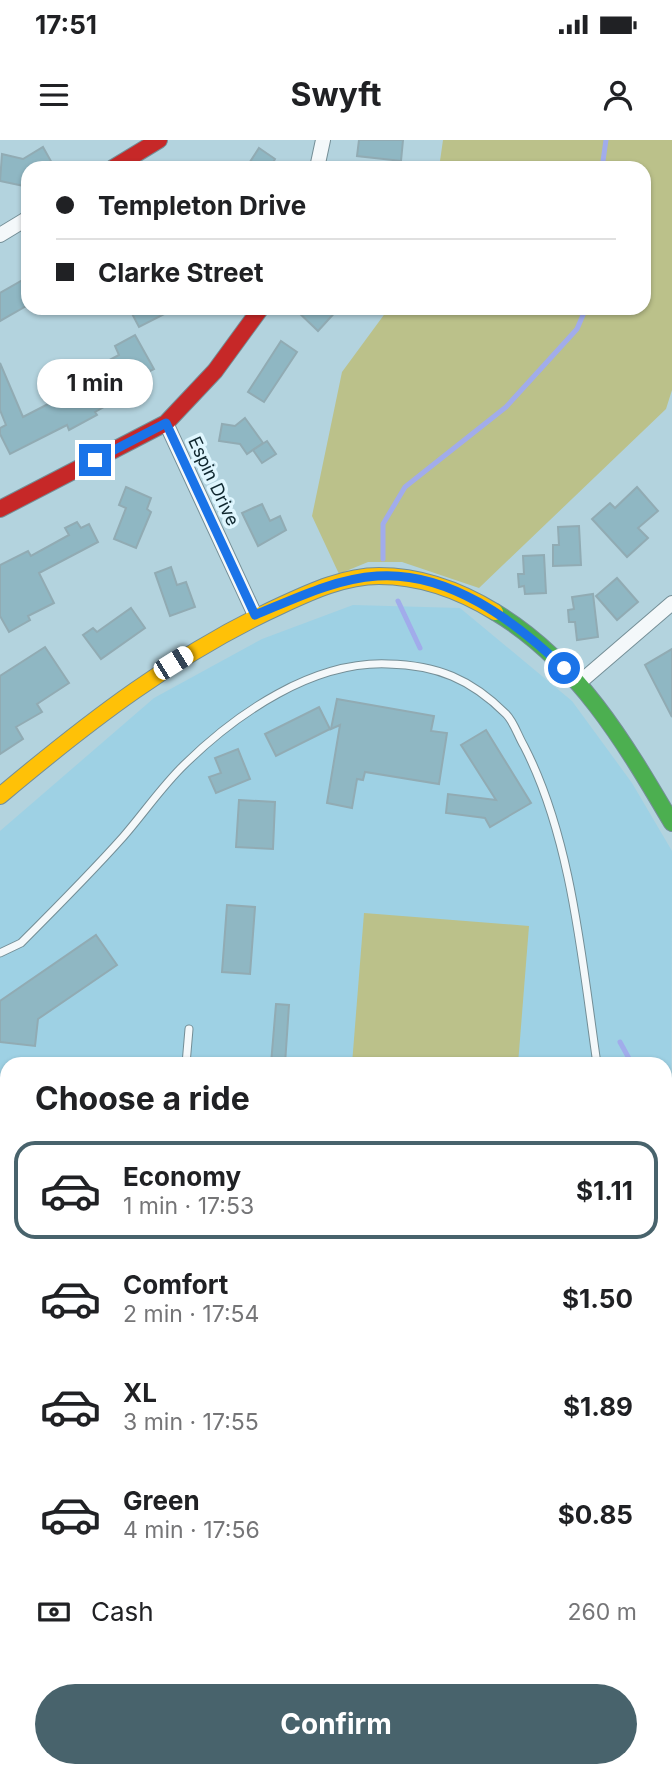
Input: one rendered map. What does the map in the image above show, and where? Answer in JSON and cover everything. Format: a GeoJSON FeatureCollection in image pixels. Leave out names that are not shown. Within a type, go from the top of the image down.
{"type":"FeatureCollection","features":[{"type":"Feature","properties":{"kind":"street"},"geometry":{"type":"LineString","coordinates":[[124,161],[159,140]]}},
{"type":"Feature","properties":{"kind":"street"},"geometry":{"type":"LineString","coordinates":[[318,161],[323,140]]}},
{"type":"Feature","properties":{"kind":"street"},"geometry":{"type":"LineString","coordinates":[[0,235],[21,222]]}},
{"type":"Feature","properties":{"kind":"street","name":"Espin Drive"},"geometry":{"type":"LineString","coordinates":[[255,615],[166,423],[215,371],[256,315]]}},
{"type":"Feature","properties":{"kind":"street"},"geometry":{"type":"LineString","coordinates":[[0,509],[166,423]]}},
{"type":"Feature","properties":{"kind":"street"},"geometry":{"type":"LineString","coordinates":[[0,796],[83,725],[139,685],[255,615],[314,591],[352,580],[379,576],[405,578],[463,594],[533,638],[604,713],[672,823]]}},
{"type":"Feature","properties":{"kind":"street"},"geometry":{"type":"LineString","coordinates":[[579,684],[672,603]]}},
{"type":"Feature","properties":{"kind":"lane"},"geometry":{"type":"LineString","coordinates":[[0,953],[20,943],[30,934],[124,836],[184,764],[237,721],[299,683],[334,668],[370,663],[412,664],[462,678],[508,715],[531,760],[559,839],[583,967],[596,1057]]}},
{"type":"Feature","properties":{"kind":"lane"},"geometry":{"type":"LineString","coordinates":[[186,1057],[188,1029]]}},
{"type":"Feature","properties":{"kind":"shaded area"},"geometry":{"type":"Polygon","coordinates":[[[353,605],[460,608],[572,701],[632,783],[672,851],[671,1057],[0,1057],[0,831],[154,698],[262,639],[353,605]]]}},
{"type":"Feature","properties":{"kind":"green space"},"geometry":{"type":"Polygon","coordinates":[[[443,140],[672,140],[672,390],[666,409],[479,588],[402,562],[368,562],[339,574],[312,516],[342,372],[384,315],[651,315],[651,161],[440,161],[443,140]]]}},
{"type":"Feature","properties":{"kind":"green space"},"geometry":{"type":"Polygon","coordinates":[[[364,913],[529,926],[519,1057],[353,1057],[364,913]]]}},
{"type":"Feature","properties":{"kind":"building"},"geometry":{"type":"Polygon","coordinates":[[[359,140],[403,140],[401,161],[357,156],[359,140]]]}},
{"type":"Feature","properties":{"kind":"building"},"geometry":{"type":"Polygon","coordinates":[[[43,147],[51,161],[21,161],[21,185],[0,181],[2,154],[23,159],[43,147]]]}},
{"type":"Feature","properties":{"kind":"building"},"geometry":{"type":"Polygon","coordinates":[[[259,148],[275,159],[274,161],[251,161],[259,148]]]}},
{"type":"Feature","properties":{"kind":"building"},"geometry":{"type":"Polygon","coordinates":[[[21,281],[21,309],[0,321],[0,293],[21,281]]]}},
{"type":"Feature","properties":{"kind":"building"},"geometry":{"type":"Polygon","coordinates":[[[133,315],[162,315],[139,327],[133,315]]]}},
{"type":"Feature","properties":{"kind":"building"},"geometry":{"type":"Polygon","coordinates":[[[301,315],[333,315],[318,331],[301,315]]]}},
{"type":"Feature","properties":{"kind":"building"},"geometry":{"type":"Polygon","coordinates":[[[135,335],[154,369],[138,377],[134,370],[113,382],[102,364],[119,355],[115,346],[135,335]]]}},
{"type":"Feature","properties":{"kind":"building"},"geometry":{"type":"Polygon","coordinates":[[[281,341],[297,352],[264,402],[248,392],[281,341]]]}},
{"type":"Feature","properties":{"kind":"building"},"geometry":{"type":"Polygon","coordinates":[[[0,363],[23,417],[54,401],[51,395],[77,382],[83,392],[98,384],[109,404],[95,412],[97,415],[69,430],[67,425],[10,454],[0,434],[0,428],[6,425],[0,410],[0,363]]]}},
{"type":"Feature","properties":{"kind":"building"},"geometry":{"type":"Polygon","coordinates":[[[245,418],[263,443],[247,454],[240,444],[219,441],[222,424],[235,426],[245,418]]]}},
{"type":"Feature","properties":{"kind":"building"},"geometry":{"type":"Polygon","coordinates":[[[267,441],[276,454],[262,463],[253,450],[267,441]]]}},
{"type":"Feature","properties":{"kind":"building"},"geometry":{"type":"Polygon","coordinates":[[[126,487],[151,498],[147,509],[151,512],[136,548],[114,539],[126,508],[119,505],[126,487]]]}},
{"type":"Feature","properties":{"kind":"building"},"geometry":{"type":"Polygon","coordinates":[[[637,487],[658,511],[638,528],[648,538],[627,557],[592,519],[610,503],[615,508],[637,487]]]}},
{"type":"Feature","properties":{"kind":"building"},"geometry":{"type":"Polygon","coordinates":[[[262,504],[270,521],[280,516],[286,530],[258,546],[242,513],[262,504]]]}},
{"type":"Feature","properties":{"kind":"building"},"geometry":{"type":"Polygon","coordinates":[[[77,522],[81,528],[89,524],[98,542],[39,573],[54,603],[28,616],[30,620],[9,632],[0,616],[0,565],[28,551],[31,556],[69,535],[65,528],[77,522]]]}},
{"type":"Feature","properties":{"kind":"building"},"geometry":{"type":"Polygon","coordinates":[[[579,526],[581,565],[553,566],[553,545],[559,545],[558,527],[579,526]]]}},
{"type":"Feature","properties":{"kind":"building"},"geometry":{"type":"Polygon","coordinates":[[[544,555],[546,593],[525,594],[524,586],[519,587],[518,574],[524,574],[523,556],[544,555]]]}},
{"type":"Feature","properties":{"kind":"building"},"geometry":{"type":"Polygon","coordinates":[[[171,567],[177,585],[186,582],[195,607],[170,616],[155,573],[171,567]]]}},
{"type":"Feature","properties":{"kind":"building"},"geometry":{"type":"Polygon","coordinates":[[[617,578],[638,602],[617,620],[596,596],[617,578]]]}},
{"type":"Feature","properties":{"kind":"building"},"geometry":{"type":"Polygon","coordinates":[[[593,594],[598,637],[577,640],[575,622],[569,622],[568,610],[574,609],[572,597],[593,594]]]}},
{"type":"Feature","properties":{"kind":"building"},"geometry":{"type":"Polygon","coordinates":[[[131,608],[145,628],[101,659],[83,635],[93,628],[97,632],[131,608]]]}},
{"type":"Feature","properties":{"kind":"building"},"geometry":{"type":"Polygon","coordinates":[[[45,647],[69,683],[37,704],[42,712],[16,727],[23,739],[0,754],[0,676],[45,647]]]}},
{"type":"Feature","properties":{"kind":"building"},"geometry":{"type":"Polygon","coordinates":[[[672,649],[672,717],[645,665],[672,649]]]}},
{"type":"Feature","properties":{"kind":"building"},"geometry":{"type":"Polygon","coordinates":[[[337,699],[434,716],[431,731],[447,733],[439,784],[365,772],[363,780],[357,779],[352,808],[327,803],[340,725],[331,729],[337,699]]]}},
{"type":"Feature","properties":{"kind":"building"},"geometry":{"type":"Polygon","coordinates":[[[319,707],[330,729],[276,756],[265,734],[319,707]]]}},
{"type":"Feature","properties":{"kind":"building"},"geometry":{"type":"Polygon","coordinates":[[[486,730],[531,803],[490,827],[485,818],[446,813],[448,794],[496,800],[461,745],[486,730]]]}},
{"type":"Feature","properties":{"kind":"building"},"geometry":{"type":"Polygon","coordinates":[[[238,749],[250,779],[216,793],[209,777],[221,773],[215,758],[238,749]]]}},
{"type":"Feature","properties":{"kind":"building"},"geometry":{"type":"Polygon","coordinates":[[[239,800],[275,802],[273,849],[236,847],[239,800]]]}},
{"type":"Feature","properties":{"kind":"building"},"geometry":{"type":"Polygon","coordinates":[[[227,905],[255,907],[250,974],[222,972],[227,905]]]}},
{"type":"Feature","properties":{"kind":"building"},"geometry":{"type":"Polygon","coordinates":[[[96,935],[117,965],[38,1019],[35,1046],[0,1042],[0,1001],[96,935]]]}},
{"type":"Feature","properties":{"kind":"building"},"geometry":{"type":"Polygon","coordinates":[[[276,1004],[289,1005],[285,1057],[272,1057],[276,1004]]]}},
{"type":"Feature","properties":{"kind":"waterway"},"geometry":{"type":"LineString","coordinates":[[603,161],[606,140]]}},
{"type":"Feature","properties":{"kind":"waterway"},"geometry":{"type":"LineString","coordinates":[[383,559],[383,524],[405,487],[506,407],[577,329],[583,315]]}},
{"type":"Feature","properties":{"kind":"waterway"},"geometry":{"type":"LineString","coordinates":[[398,601],[420,648]]}},
{"type":"Feature","properties":{"kind":"waterway"},"geometry":{"type":"LineString","coordinates":[[620,1042],[628,1057]]}},
{"type":"Feature","properties":{"kind":"traffic: fast"},"geometry":{"type":"LineString","coordinates":[[495,612],[551,654],[575,679],[617,734],[672,823]]}},
{"type":"Feature","properties":{"kind":"traffic: slow"},"geometry":{"type":"LineString","coordinates":[[0,796],[100,716],[170,667],[243,624],[341,581],[379,576],[425,582],[454,591],[495,612]]}},
{"type":"Feature","properties":{"kind":"traffic: jam"},"geometry":{"type":"LineString","coordinates":[[124,161],[159,140]]}},
{"type":"Feature","properties":{"kind":"traffic: jam"},"geometry":{"type":"LineString","coordinates":[[0,509],[166,423],[215,371],[256,315]]}},
{"type":"Feature","properties":{"kind":"route"},"geometry":{"type":"LineString","coordinates":[[95,460],[166,423],[255,615],[314,591],[352,580],[379,576],[405,578],[463,594],[533,638],[564,668]]}}]}
